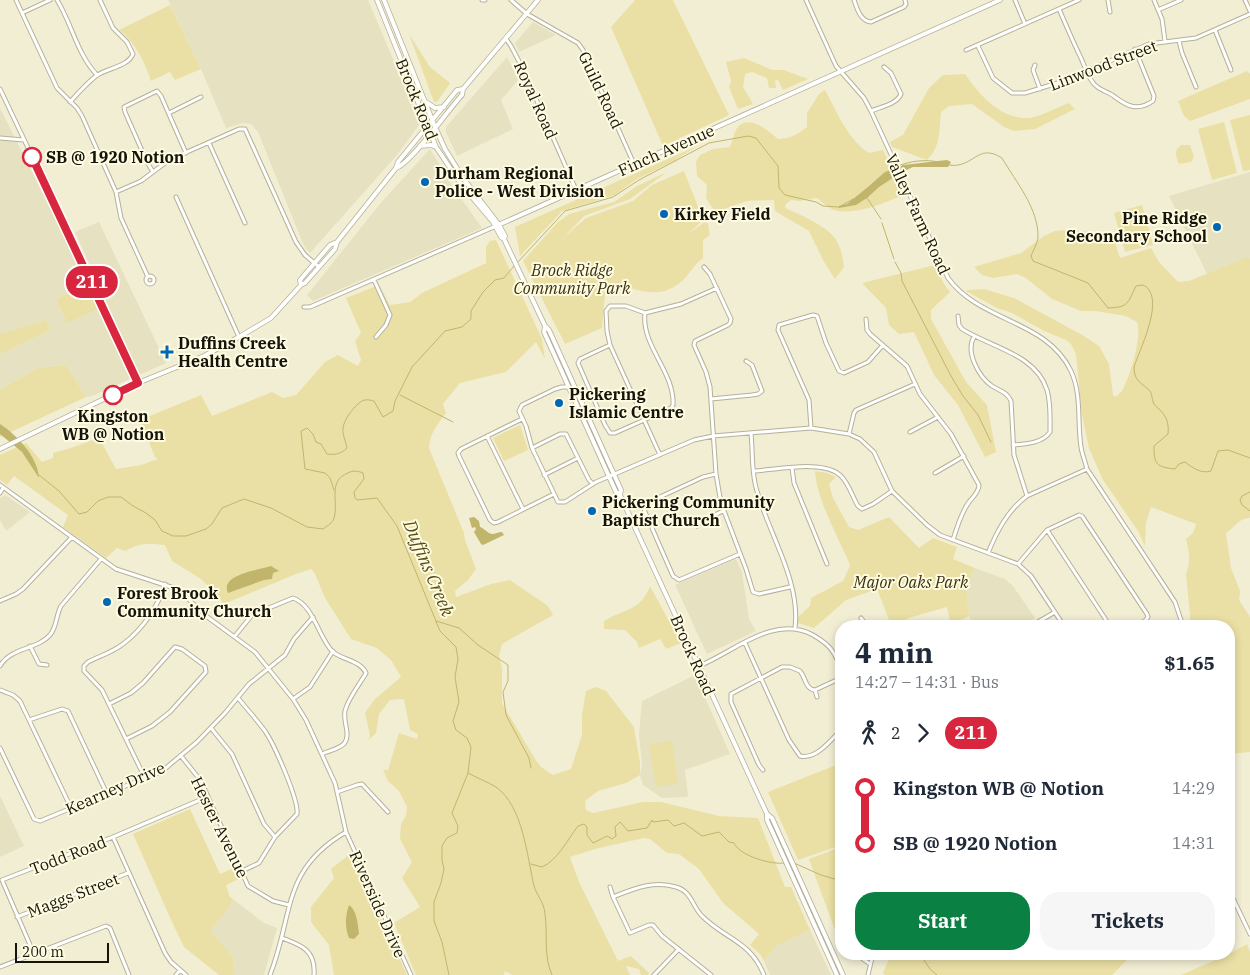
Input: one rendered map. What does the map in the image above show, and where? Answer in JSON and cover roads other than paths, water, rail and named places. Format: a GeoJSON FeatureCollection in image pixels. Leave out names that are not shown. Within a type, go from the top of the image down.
{"type":"FeatureCollection","features":[{"type":"Feature","properties":{"kind":"main road","name":"Brock Road"},"geometry":{"type":"LineString","coordinates":[[377,0],[436,147],[461,184],[498,225]]}},
{"type":"Feature","properties":{"kind":"main road","name":"Brock Road"},"geometry":{"type":"LineString","coordinates":[[384,0],[435,127],[457,169],[505,236],[504,239],[544,326],[544,332],[609,477],[616,492],[620,495],[767,814],[767,820],[837,975]]}},
{"type":"Feature","properties":{"kind":"main road"},"geometry":{"type":"LineString","coordinates":[[396,168],[402,166],[420,146],[462,95],[463,89],[538,0]]}},
{"type":"Feature","properties":{"kind":"main road","name":"Finch Avenue"},"geometry":{"type":"LineString","coordinates":[[498,225],[1000,0]]}},
{"type":"Feature","properties":{"kind":"main road"},"geometry":{"type":"LineString","coordinates":[[0,449],[138,383],[204,356],[271,318],[335,249],[337,242],[396,168],[404,154],[457,90],[463,89]]}},
{"type":"Feature","properties":{"kind":"main road"},"geometry":{"type":"LineString","coordinates":[[426,102],[435,108],[444,107]]}},
{"type":"Feature","properties":{"kind":"main road"},"geometry":{"type":"LineString","coordinates":[[420,146],[431,145],[436,147]]}},
{"type":"Feature","properties":{"kind":"main road"},"geometry":{"type":"LineString","coordinates":[[301,284],[300,280],[330,245],[337,242]]}},
{"type":"Feature","properties":{"kind":"main road","name":"Brock Road"},"geometry":{"type":"LineString","coordinates":[[544,326],[549,330],[574,383],[621,490],[620,495]]}},
{"type":"Feature","properties":{"kind":"main road"},"geometry":{"type":"LineString","coordinates":[[566,379],[574,383]]}},
{"type":"Feature","properties":{"kind":"main road","name":"Brock Road"},"geometry":{"type":"LineString","coordinates":[[767,814],[772,818],[835,957]]}},
{"type":"Feature","properties":{"kind":"main road","name":"Brock Road"},"geometry":{"type":"LineString","coordinates":[[836,960],[843,975]]}},
{"type":"Feature","properties":{"kind":"street"},"geometry":{"type":"LineString","coordinates":[[16,0],[57,88],[78,108],[82,116],[116,192],[121,218],[148,277]]}},
{"type":"Feature","properties":{"kind":"street"},"geometry":{"type":"LineString","coordinates":[[22,13],[50,0]]}},
{"type":"Feature","properties":{"kind":"street"},"geometry":{"type":"LineString","coordinates":[[57,0],[90,68],[96,75]]}},
{"type":"Feature","properties":{"kind":"street"},"geometry":{"type":"LineString","coordinates":[[70,102],[96,75],[125,63],[133,54],[127,42],[113,28],[100,0]]}},
{"type":"Feature","properties":{"kind":"street","name":"Guild Road"},"geometry":{"type":"LineString","coordinates":[[511,0],[527,14],[578,43],[583,50],[634,164]]}},
{"type":"Feature","properties":{"kind":"street","name":"Valley Farm Road"},"geometry":{"type":"LineString","coordinates":[[806,0],[827,49],[840,72],[864,98],[871,111],[941,266],[954,286],[982,308],[1040,335],[1062,355],[1070,370],[1076,388],[1081,447],[1087,469],[1175,602],[1182,620]]}},
{"type":"Feature","properties":{"kind":"street"},"geometry":{"type":"LineString","coordinates":[[854,0],[862,18],[870,22],[904,7],[906,4],[905,0]]}},
{"type":"Feature","properties":{"kind":"street"},"geometry":{"type":"LineString","coordinates":[[1015,0],[1025,24]]}},
{"type":"Feature","properties":{"kind":"street"},"geometry":{"type":"LineString","coordinates":[[966,50],[1079,0]]}},
{"type":"Feature","properties":{"kind":"street"},"geometry":{"type":"LineString","coordinates":[[1108,0],[1110,12]]}},
{"type":"Feature","properties":{"kind":"street"},"geometry":{"type":"LineString","coordinates":[[1154,0],[1162,18],[1165,41]]}},
{"type":"Feature","properties":{"kind":"street"},"geometry":{"type":"LineString","coordinates":[[1158,10],[1181,0]]}},
{"type":"Feature","properties":{"kind":"street"},"geometry":{"type":"LineString","coordinates":[[1245,0],[1250,13]]}},
{"type":"Feature","properties":{"kind":"street"},"geometry":{"type":"LineString","coordinates":[[1059,9],[1095,86],[1111,94],[1125,105],[1132,107],[1147,105],[1153,101],[1154,96],[1135,49]]}},
{"type":"Feature","properties":{"kind":"street","name":"Linwood Street"},"geometry":{"type":"LineString","coordinates":[[978,46],[992,78],[1005,89],[1018,94],[1064,82],[1149,44],[1196,38],[1250,13]]}},
{"type":"Feature","properties":{"kind":"street"},"geometry":{"type":"LineString","coordinates":[[1215,30],[1232,70]]}},
{"type":"Feature","properties":{"kind":"street","name":"Royal Road"},"geometry":{"type":"LineString","coordinates":[[506,39],[523,69],[576,190]]}},
{"type":"Feature","properties":{"kind":"street"},"geometry":{"type":"LineString","coordinates":[[1179,41],[1196,87]]}},
{"type":"Feature","properties":{"kind":"street"},"geometry":{"type":"LineString","coordinates":[[1035,65],[1033,70],[1040,89]]}},
{"type":"Feature","properties":{"kind":"street"},"geometry":{"type":"LineString","coordinates":[[871,111],[895,102],[900,98],[901,94],[891,73],[884,67]]}},
{"type":"Feature","properties":{"kind":"street"},"geometry":{"type":"LineString","coordinates":[[0,89],[138,383]]}},
{"type":"Feature","properties":{"kind":"street"},"geometry":{"type":"LineString","coordinates":[[154,172],[142,151],[124,107],[156,91],[161,96],[186,152]]}},
{"type":"Feature","properties":{"kind":"street"},"geometry":{"type":"LineString","coordinates":[[169,113],[202,97]]}},
{"type":"Feature","properties":{"kind":"street"},"geometry":{"type":"LineString","coordinates":[[116,192],[141,181],[170,160],[186,152],[239,129],[245,129],[296,242],[305,255],[319,267]]}},
{"type":"Feature","properties":{"kind":"street"},"geometry":{"type":"LineString","coordinates":[[0,138],[24,140]]}},
{"type":"Feature","properties":{"kind":"street"},"geometry":{"type":"LineString","coordinates":[[209,143],[244,223]]}},
{"type":"Feature","properties":{"kind":"street"},"geometry":{"type":"LineString","coordinates":[[176,197],[239,337]]}},
{"type":"Feature","properties":{"kind":"street","name":"Finch Avenue"},"geometry":{"type":"LineString","coordinates":[[304,307],[310,307],[374,280],[498,225]]}},
{"type":"Feature","properties":{"kind":"street"},"geometry":{"type":"LineString","coordinates":[[704,267],[710,274],[731,319],[730,323],[695,341],[694,345],[706,372],[711,398],[718,493],[753,592],[758,594],[790,587]]}},
{"type":"Feature","properties":{"kind":"street"},"geometry":{"type":"LineString","coordinates":[[374,280],[390,315],[386,325],[376,338]]}},
{"type":"Feature","properties":{"kind":"street"},"geometry":{"type":"LineString","coordinates":[[660,455],[610,345],[606,311],[610,306],[626,306],[645,313],[681,304],[717,288]]}},
{"type":"Feature","properties":{"kind":"street"},"geometry":{"type":"LineString","coordinates":[[610,345],[580,359],[578,363],[605,426],[610,433],[615,433],[671,408],[674,402],[670,385],[645,327],[645,313]]}},
{"type":"Feature","properties":{"kind":"street"},"geometry":{"type":"LineString","coordinates":[[811,428],[809,400],[778,330],[779,325],[813,315],[817,316],[838,371],[844,373],[868,362],[882,345]]}},
{"type":"Feature","properties":{"kind":"street"},"geometry":{"type":"LineString","coordinates":[[958,316],[959,325],[962,330],[1028,362],[1038,373],[1047,390],[1049,435],[1030,443],[1014,444]]}},
{"type":"Feature","properties":{"kind":"street"},"geometry":{"type":"LineString","coordinates":[[866,319],[867,330],[870,334],[907,366],[920,394],[951,434],[979,485],[979,490],[961,517],[953,540]]}},
{"type":"Feature","properties":{"kind":"street"},"geometry":{"type":"LineString","coordinates":[[974,337],[970,348],[980,373],[990,385],[1009,397],[1016,462],[1027,496]]}},
{"type":"Feature","properties":{"kind":"street"},"geometry":{"type":"LineString","coordinates":[[711,398],[752,395],[762,391],[752,365],[746,361]]}},
{"type":"Feature","properties":{"kind":"street"},"geometry":{"type":"LineString","coordinates":[[554,389],[566,379]]}},
{"type":"Feature","properties":{"kind":"street"},"geometry":{"type":"LineString","coordinates":[[849,434],[856,410],[915,384]]}},
{"type":"Feature","properties":{"kind":"street"},"geometry":{"type":"LineString","coordinates":[[569,387],[562,386],[554,389],[521,406],[519,411],[532,448],[558,502],[564,502],[592,484],[694,440],[713,436],[811,428],[849,434],[860,439],[874,452],[892,491],[931,529],[953,540],[1018,564],[1031,576],[1060,620]]}},
{"type":"Feature","properties":{"kind":"street"},"geometry":{"type":"LineString","coordinates":[[910,432],[938,417]]}},
{"type":"Feature","properties":{"kind":"street"},"geometry":{"type":"LineString","coordinates":[[522,419],[461,449],[458,454],[490,520],[494,523],[554,494]]}},
{"type":"Feature","properties":{"kind":"street"},"geometry":{"type":"LineString","coordinates":[[751,433],[756,489],[782,556],[796,609],[795,628]]}},
{"type":"Feature","properties":{"kind":"street"},"geometry":{"type":"LineString","coordinates":[[532,448],[560,434],[566,434],[592,484]]}},
{"type":"Feature","properties":{"kind":"street"},"geometry":{"type":"LineString","coordinates":[[487,436],[523,509]]}},
{"type":"Feature","properties":{"kind":"street"},"geometry":{"type":"LineString","coordinates":[[935,473],[964,456]]}},
{"type":"Feature","properties":{"kind":"street"},"geometry":{"type":"LineString","coordinates":[[544,475],[578,458]]}},
{"type":"Feature","properties":{"kind":"street"},"geometry":{"type":"LineString","coordinates":[[754,471],[814,466],[835,471],[845,480],[858,506],[862,509],[892,491]]}},
{"type":"Feature","properties":{"kind":"street"},"geometry":{"type":"LineString","coordinates":[[792,468],[794,483],[827,564]]}},
{"type":"Feature","properties":{"kind":"street"},"geometry":{"type":"LineString","coordinates":[[988,553],[998,529],[1020,501],[1087,469]]}},
{"type":"Feature","properties":{"kind":"street"},"geometry":{"type":"LineString","coordinates":[[716,474],[703,477],[646,503],[645,512],[673,576],[678,580],[740,554]]}},
{"type":"Feature","properties":{"kind":"street"},"geometry":{"type":"LineString","coordinates":[[0,493],[2,486]]}},
{"type":"Feature","properties":{"kind":"street","name":"Riverside Drive"},"geometry":{"type":"LineString","coordinates":[[2,486],[122,572],[174,588],[206,616],[255,652],[293,699],[306,720],[337,792],[346,832],[411,975]]}},
{"type":"Feature","properties":{"kind":"street"},"geometry":{"type":"LineString","coordinates":[[697,526],[702,521],[723,511]]}},
{"type":"Feature","properties":{"kind":"street"},"geometry":{"type":"LineString","coordinates":[[1018,564],[1047,530],[1079,515],[1084,518],[1147,614],[1146,620]]}},
{"type":"Feature","properties":{"kind":"street"},"geometry":{"type":"LineString","coordinates":[[1047,530],[1106,620]]}},
{"type":"Feature","properties":{"kind":"street"},"geometry":{"type":"LineString","coordinates":[[0,601],[24,589],[72,538]]}},
{"type":"Feature","properties":{"kind":"street"},"geometry":{"type":"LineString","coordinates":[[0,666],[2,659],[50,636],[62,606],[101,558]]}},
{"type":"Feature","properties":{"kind":"street"},"geometry":{"type":"LineString","coordinates":[[145,778],[110,704],[102,690],[84,671],[84,666],[131,638],[156,608],[165,584]]}},
{"type":"Feature","properties":{"kind":"street"},"geometry":{"type":"LineString","coordinates":[[234,636],[252,615],[293,598],[313,617],[333,651],[364,667],[366,673],[345,710],[344,718],[349,736],[348,740],[343,745],[322,754]]}},
{"type":"Feature","properties":{"kind":"street"},"geometry":{"type":"LineString","coordinates":[[1042,620],[1055,612]]}},
{"type":"Feature","properties":{"kind":"street","name":"Kearney Drive"},"geometry":{"type":"LineString","coordinates":[[0,748],[34,819],[40,821],[161,772],[211,728],[249,684],[285,654],[294,639],[313,617]]}},
{"type":"Feature","properties":{"kind":"street"},"geometry":{"type":"LineString","coordinates":[[699,666],[766,632],[795,628],[819,638],[835,656]]}},
{"type":"Feature","properties":{"kind":"street"},"geometry":{"type":"LineString","coordinates":[[746,642],[789,740],[800,756],[804,757],[819,751],[835,736]]}},
{"type":"Feature","properties":{"kind":"street"},"geometry":{"type":"LineString","coordinates":[[30,646],[39,664],[47,665]]}},
{"type":"Feature","properties":{"kind":"street"},"geometry":{"type":"LineString","coordinates":[[110,704],[131,693],[143,683],[175,648],[182,649],[205,666],[206,672],[170,712],[152,726],[126,739]]}},
{"type":"Feature","properties":{"kind":"street"},"geometry":{"type":"LineString","coordinates":[[293,699],[310,687],[333,651]]}},
{"type":"Feature","properties":{"kind":"street"},"geometry":{"type":"LineString","coordinates":[[764,770],[759,765],[730,694],[782,667],[790,667],[800,671],[808,688],[815,690],[835,681]]}},
{"type":"Feature","properties":{"kind":"street"},"geometry":{"type":"LineString","coordinates":[[0,690],[13,695],[20,701],[71,808]]}},
{"type":"Feature","properties":{"kind":"street"},"geometry":{"type":"LineString","coordinates":[[815,690],[817,697]]}},
{"type":"Feature","properties":{"kind":"street"},"geometry":{"type":"LineString","coordinates":[[238,698],[266,732],[295,797],[298,814],[275,837],[258,863],[242,871]]}},
{"type":"Feature","properties":{"kind":"street"},"geometry":{"type":"LineString","coordinates":[[29,720],[62,709],[68,711],[107,794]]}},
{"type":"Feature","properties":{"kind":"street"},"geometry":{"type":"LineString","coordinates":[[211,728],[232,754],[264,824],[275,837]]}},
{"type":"Feature","properties":{"kind":"street","name":"Hester Avenue"},"geometry":{"type":"LineString","coordinates":[[181,756],[201,781],[248,886],[272,901],[289,904]]}},
{"type":"Feature","properties":{"kind":"street"},"geometry":{"type":"LineString","coordinates":[[337,792],[362,784],[388,812]]}},
{"type":"Feature","properties":{"kind":"street","name":"Todd Road"},"geometry":{"type":"LineString","coordinates":[[34,954],[2,880],[113,837],[207,796]]}},
{"type":"Feature","properties":{"kind":"street"},"geometry":{"type":"LineString","coordinates":[[270,975],[282,938],[289,904],[298,880],[307,864],[325,845],[346,832]]}},
{"type":"Feature","properties":{"kind":"street"},"geometry":{"type":"LineString","coordinates":[[113,837],[128,874],[168,958],[186,975]]}},
{"type":"Feature","properties":{"kind":"street","name":"Maggs Street"},"geometry":{"type":"LineString","coordinates":[[17,917],[128,874]]}},
{"type":"Feature","properties":{"kind":"street"},"geometry":{"type":"LineString","coordinates":[[612,897],[640,886],[655,885],[679,888],[690,896],[702,916],[752,953],[764,975]]}},
{"type":"Feature","properties":{"kind":"street"},"geometry":{"type":"LineString","coordinates":[[610,887],[612,897],[630,933],[649,924],[653,925],[662,936],[712,975]]}},
{"type":"Feature","properties":{"kind":"street"},"geometry":{"type":"LineString","coordinates":[[1235,903],[1250,934]]}},
{"type":"Feature","properties":{"kind":"street"},"geometry":{"type":"LineString","coordinates":[[0,967],[106,926],[110,928],[129,975]]}},
{"type":"Feature","properties":{"kind":"street"},"geometry":{"type":"LineString","coordinates":[[282,938],[299,944],[306,949],[314,964],[314,975]]}},
{"type":"Feature","properties":{"kind":"street"},"geometry":{"type":"LineString","coordinates":[[654,975],[679,949]]}},
{"type":"Feature","properties":{"kind":"street"},"geometry":{"type":"LineString","coordinates":[[864,960],[870,964]]}},
{"type":"Feature","properties":{"kind":"street"},"geometry":{"type":"LineString","coordinates":[[868,975],[871,960]]}},
{"type":"Feature","properties":{"kind":"street"},"geometry":{"type":"LineString","coordinates":[[176,975],[180,970]]}},
{"type":"Feature","properties":{"kind":"waterway"},"geometry":{"type":"LineString","coordinates":[[517,263],[565,211],[613,197],[639,180],[709,143],[748,136],[756,138],[778,166],[779,188],[785,195],[816,202],[823,206],[839,207],[853,199]]}},
{"type":"Feature","properties":{"kind":"waterway"},"geometry":{"type":"LineString","coordinates":[[949,165],[964,163],[987,153],[1002,158],[1026,196],[1035,217],[1038,238],[1031,256],[1033,261],[1088,283],[1108,308],[1120,307],[1127,303],[1136,286],[1143,285],[1149,289],[1153,307],[1134,371],[1136,377],[1150,391],[1154,404],[1164,415],[1168,423],[1168,434],[1154,446],[1156,461],[1160,466],[1175,469],[1179,464],[1185,462],[1197,470],[1207,472],[1211,471],[1218,451],[1228,450],[1250,458]]}},
{"type":"Feature","properties":{"kind":"waterway"},"geometry":{"type":"LineString","coordinates":[[898,166],[918,161],[938,162]]}},
{"type":"Feature","properties":{"kind":"waterway"},"geometry":{"type":"LineString","coordinates":[[872,184],[884,173],[895,168]]}},
{"type":"Feature","properties":{"kind":"waterway"},"geometry":{"type":"LineString","coordinates":[[867,198],[881,219]]}},
{"type":"Feature","properties":{"kind":"waterway"},"geometry":{"type":"LineString","coordinates":[[882,223],[894,259]]}},
{"type":"Feature","properties":{"kind":"waterway"},"geometry":{"type":"LineString","coordinates":[[895,262],[901,273],[902,281],[951,376],[963,396],[978,415],[991,442]]}},
{"type":"Feature","properties":{"kind":"waterway"},"geometry":{"type":"LineString","coordinates":[[334,490],[330,478],[325,473],[305,469],[301,431],[307,428],[327,454],[338,454],[345,450],[347,448],[343,428],[353,409],[362,401],[368,400],[374,401],[383,417],[393,411],[395,401],[412,367],[445,331],[462,327],[471,319],[471,311],[483,292],[495,280],[504,278],[514,266]]}},
{"type":"Feature","properties":{"kind":"waterway"},"geometry":{"type":"LineString","coordinates":[[400,395],[453,422]]}},
{"type":"Feature","properties":{"kind":"waterway","name":"Duffins Creek"},"geometry":{"type":"LineString","coordinates":[[39,475],[59,491],[79,514],[87,512],[98,501],[108,497],[121,497],[155,520],[162,531],[173,536],[186,536],[206,529],[212,524],[222,508],[244,499],[271,508],[307,527],[323,529],[334,518],[335,493],[338,481],[352,471],[363,473],[364,479],[354,492],[355,498],[357,500],[377,498],[397,526],[440,631],[456,647],[458,659],[455,677],[459,702],[453,721],[456,730],[467,738],[471,747],[468,773],[452,813],[458,826],[457,833],[447,838],[442,846],[444,869],[434,902],[434,921],[442,942],[449,975]]}},
{"type":"Feature","properties":{"kind":"waterway"},"geometry":{"type":"LineString","coordinates":[[1250,492],[1242,496],[1240,500],[1242,505],[1250,511]]}},
{"type":"Feature","properties":{"kind":"waterway"},"geometry":{"type":"LineString","coordinates":[[436,621],[459,628],[478,645],[508,665],[508,681],[503,692],[506,715],[529,758],[531,768]]}},
{"type":"Feature","properties":{"kind":"waterway"},"geometry":{"type":"LineString","coordinates":[[468,773],[496,787],[505,795],[518,819],[534,886],[544,910],[547,952],[552,975]]}},
{"type":"Feature","properties":{"kind":"waterway"},"geometry":{"type":"LineString","coordinates":[[531,864],[542,867],[553,860],[578,826],[584,824],[587,827],[587,835],[593,843],[607,836],[612,839],[616,836],[615,827],[620,822],[628,831],[647,828],[652,820],[653,822],[668,820],[674,826],[684,823],[702,836],[719,832],[729,842],[734,843],[737,848],[749,856],[772,863],[785,863]]}},
{"type":"Feature","properties":{"kind":"waterway"},"geometry":{"type":"LineString","coordinates":[[794,863],[835,879]]}},
{"type":"Feature","properties":{"kind":"waterway"},"geometry":{"type":"LineString","coordinates":[[924,960],[937,975]]}},
{"type":"Feature","properties":{"kind":"place","name":"SB @ 1920 Notion"},"geometry":{"type":"Point","coordinates":[32,157]}},
{"type":"Feature","properties":{"kind":"place","name":"Durham Regional Police - West Division"},"geometry":{"type":"Point","coordinates":[425,182]}},
{"type":"Feature","properties":{"kind":"place","name":"Kirkey Field"},"geometry":{"type":"Point","coordinates":[664,214]}},
{"type":"Feature","properties":{"kind":"place","name":"Pine Ridge Secondary School"},"geometry":{"type":"Point","coordinates":[1217,227]}},
{"type":"Feature","properties":{"kind":"place","name":"Duffins Creek Health Centre"},"geometry":{"type":"Point","coordinates":[167,352]}},
{"type":"Feature","properties":{"kind":"place","name":"Kingston WB @ Notion"},"geometry":{"type":"Point","coordinates":[113,395]}},
{"type":"Feature","properties":{"kind":"place","name":"Pickering Islamic Centre"},"geometry":{"type":"Point","coordinates":[559,403]}},
{"type":"Feature","properties":{"kind":"place","name":"Pickering Community Baptist Church"},"geometry":{"type":"Point","coordinates":[592,511]}},
{"type":"Feature","properties":{"kind":"place","name":"Forest Brook Community Church"},"geometry":{"type":"Point","coordinates":[107,602]}},
{"type":"Feature","properties":{"kind":"park label","name":"Brock Ridge Community Park"},"geometry":{"type":"Point","coordinates":[572,279]}},
{"type":"Feature","properties":{"kind":"park label","name":"Major Oaks Park"},"geometry":{"type":"Point","coordinates":[911,582]}}]}
